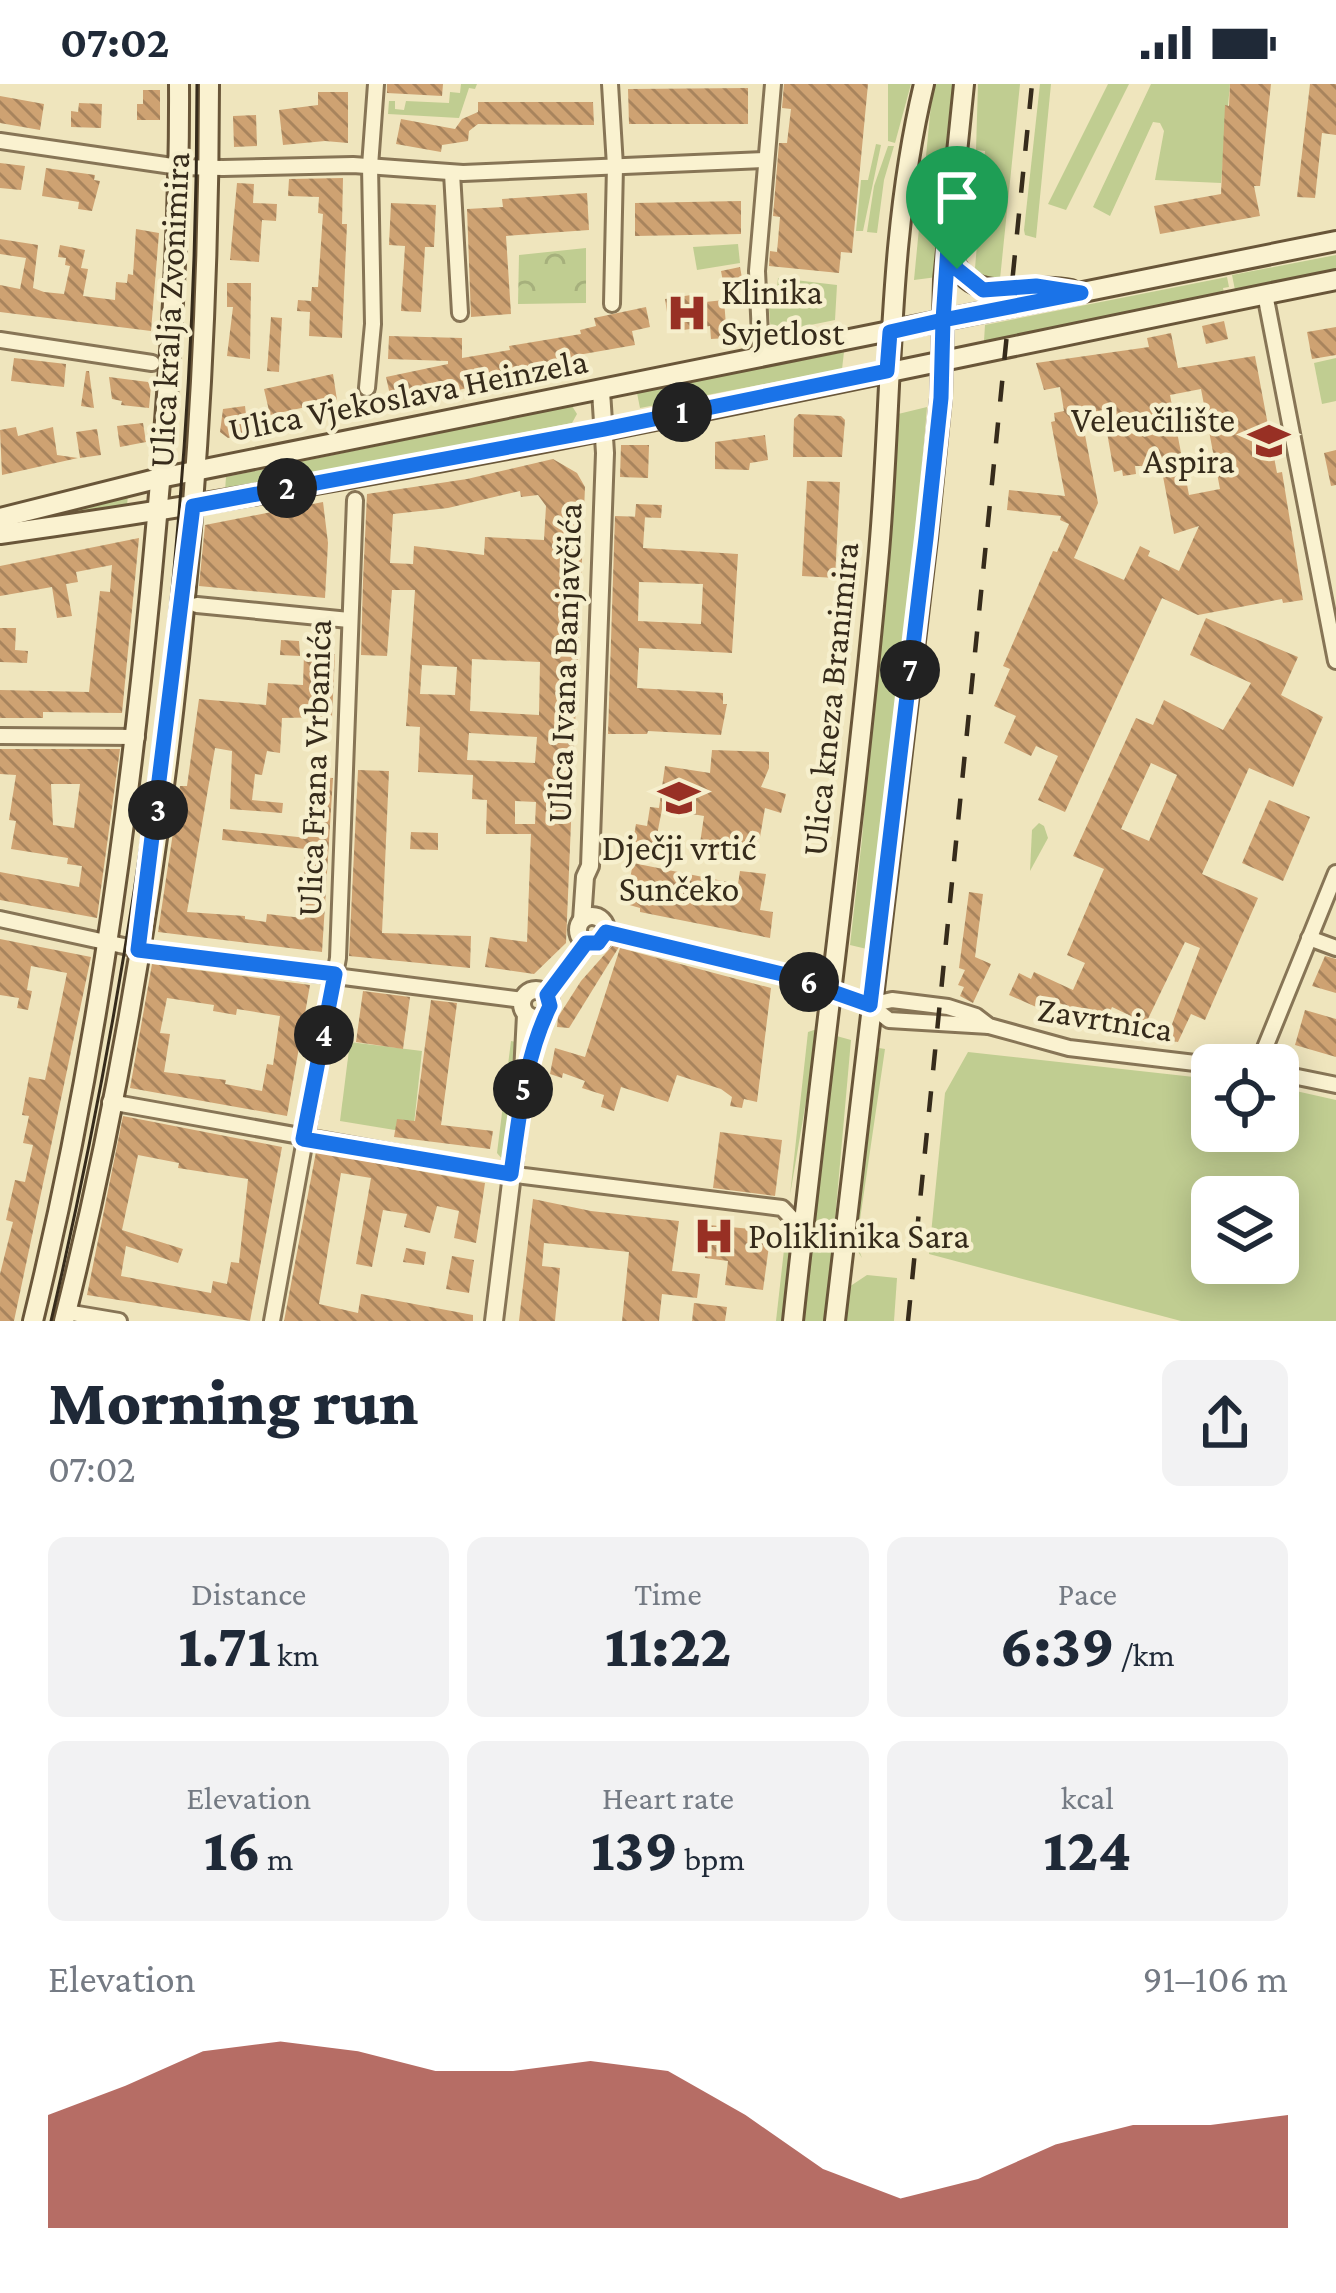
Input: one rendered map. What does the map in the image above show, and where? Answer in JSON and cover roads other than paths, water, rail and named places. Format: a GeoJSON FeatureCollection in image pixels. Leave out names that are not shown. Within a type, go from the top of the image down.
{"type":"FeatureCollection","features":[{"type":"Feature","properties":{"kind":"main road","name":"Ulica kralja Zvonimira"},"geometry":{"type":"LineString","coordinates":[[33,1321],[89,1059],[137,737],[176,266],[179,84]]}},
{"type":"Feature","properties":{"kind":"main road","name":"Ulica kralja Zvonimira"},"geometry":{"type":"LineString","coordinates":[[65,1316],[138,950],[193,506],[209,84]]}},
{"type":"Feature","properties":{"kind":"main road","name":"Ulica kneza Branimira"},"geometry":{"type":"LineString","coordinates":[[793,1321],[878,568],[887,371],[903,203],[924,84]]}},
{"type":"Feature","properties":{"kind":"main road","name":"Ulica kneza Branimira"},"geometry":{"type":"LineString","coordinates":[[835,1321],[926,538],[964,84]]}},
{"type":"Feature","properties":{"kind":"main road","name":"Ulica Vjekoslava Heinzela"},"geometry":{"type":"LineString","coordinates":[[0,518],[160,478],[1336,241]]}},
{"type":"Feature","properties":{"kind":"main road"},"geometry":{"type":"LineString","coordinates":[[948,247],[963,277],[983,290],[1036,286],[1081,293]]}},
{"type":"Feature","properties":{"kind":"main road","name":"Ulica Vjekoslava Heinzela"},"geometry":{"type":"LineString","coordinates":[[0,534],[193,506],[605,429],[1336,280]]}},
{"type":"Feature","properties":{"kind":"street"},"geometry":{"type":"LineString","coordinates":[[368,388],[373,324],[370,166],[376,84]]}},
{"type":"Feature","properties":{"kind":"street"},"geometry":{"type":"LineString","coordinates":[[610,84],[612,304]]}},
{"type":"Feature","properties":{"kind":"street"},"geometry":{"type":"LineString","coordinates":[[761,357],[757,271],[773,84]]}},
{"type":"Feature","properties":{"kind":"street"},"geometry":{"type":"LineString","coordinates":[[0,141],[209,168],[370,166],[452,173],[765,160]]}},
{"type":"Feature","properties":{"kind":"street"},"geometry":{"type":"LineString","coordinates":[[452,173],[460,313]]}},
{"type":"Feature","properties":{"kind":"street"},"geometry":{"type":"LineString","coordinates":[[1264,295],[1336,662]]}},
{"type":"Feature","properties":{"kind":"street"},"geometry":{"type":"LineString","coordinates":[[0,340],[152,363]]}},
{"type":"Feature","properties":{"kind":"street","name":"Ulica Ivana Banjavčića"},"geometry":{"type":"LineString","coordinates":[[530,1010],[550,1006],[547,995],[586,943],[578,932],[595,923],[590,866],[605,429],[601,391]]}},
{"type":"Feature","properties":{"kind":"street","name":"Ulica Frana Vrbanića"},"geometry":{"type":"LineString","coordinates":[[272,1321],[335,974],[355,500]]}},
{"type":"Feature","properties":{"kind":"street"},"geometry":{"type":"LineString","coordinates":[[197,604],[349,620]]}},
{"type":"Feature","properties":{"kind":"street"},"geometry":{"type":"LineString","coordinates":[[0,736],[137,737]]}},
{"type":"Feature","properties":{"kind":"street"},"geometry":{"type":"LineString","coordinates":[[1267,1044],[1336,873]]}},
{"type":"Feature","properties":{"kind":"street"},"geometry":{"type":"LineString","coordinates":[[0,919],[138,950],[335,974],[530,1010],[494,1321]]}},
{"type":"Feature","properties":{"kind":"street","name":"Zavrtnica"},"geometry":{"type":"LineString","coordinates":[[595,923],[782,974],[870,1005],[889,1020],[989,1026],[1069,1048],[1191,1063]]}},
{"type":"Feature","properties":{"kind":"street"},"geometry":{"type":"LineString","coordinates":[[1310,938],[1336,948]]}},
{"type":"Feature","properties":{"kind":"street"},"geometry":{"type":"LineString","coordinates":[[1299,1077],[1336,1085]]}},
{"type":"Feature","properties":{"kind":"street"},"geometry":{"type":"LineString","coordinates":[[110,1102],[511,1174],[782,1208],[803,1230]]}},
{"type":"Feature","properties":{"kind":"street"},"geometry":{"type":"LineString","coordinates":[[782,1208],[807,1188]]}},
{"type":"Feature","properties":{"kind":"street"},"geometry":{"type":"LineString","coordinates":[[65,1316],[119,1321]]}},
{"type":"Feature","properties":{"kind":"tram line"},"geometry":{"type":"LineString","coordinates":[[51,1321],[113,1015],[159,707],[187,396],[197,84]]}},
{"type":"Feature","properties":{"kind":"railway"},"geometry":{"type":"LineString","coordinates":[[908,1321],[1032,84]]}},
{"type":"Feature","properties":{"kind":"place","name":"Klinika Svjetlost"},"geometry":{"type":"Point","coordinates":[687,313]}},
{"type":"Feature","properties":{"kind":"place","name":"Veleučilište Aspira"},"geometry":{"type":"Point","coordinates":[1269,441]}},
{"type":"Feature","properties":{"kind":"place","name":"Dječji vrtić Sunčeko"},"geometry":{"type":"Point","coordinates":[679,798]}},
{"type":"Feature","properties":{"kind":"place","name":"Poliklinika Sara"},"geometry":{"type":"Point","coordinates":[714,1236]}}]}
